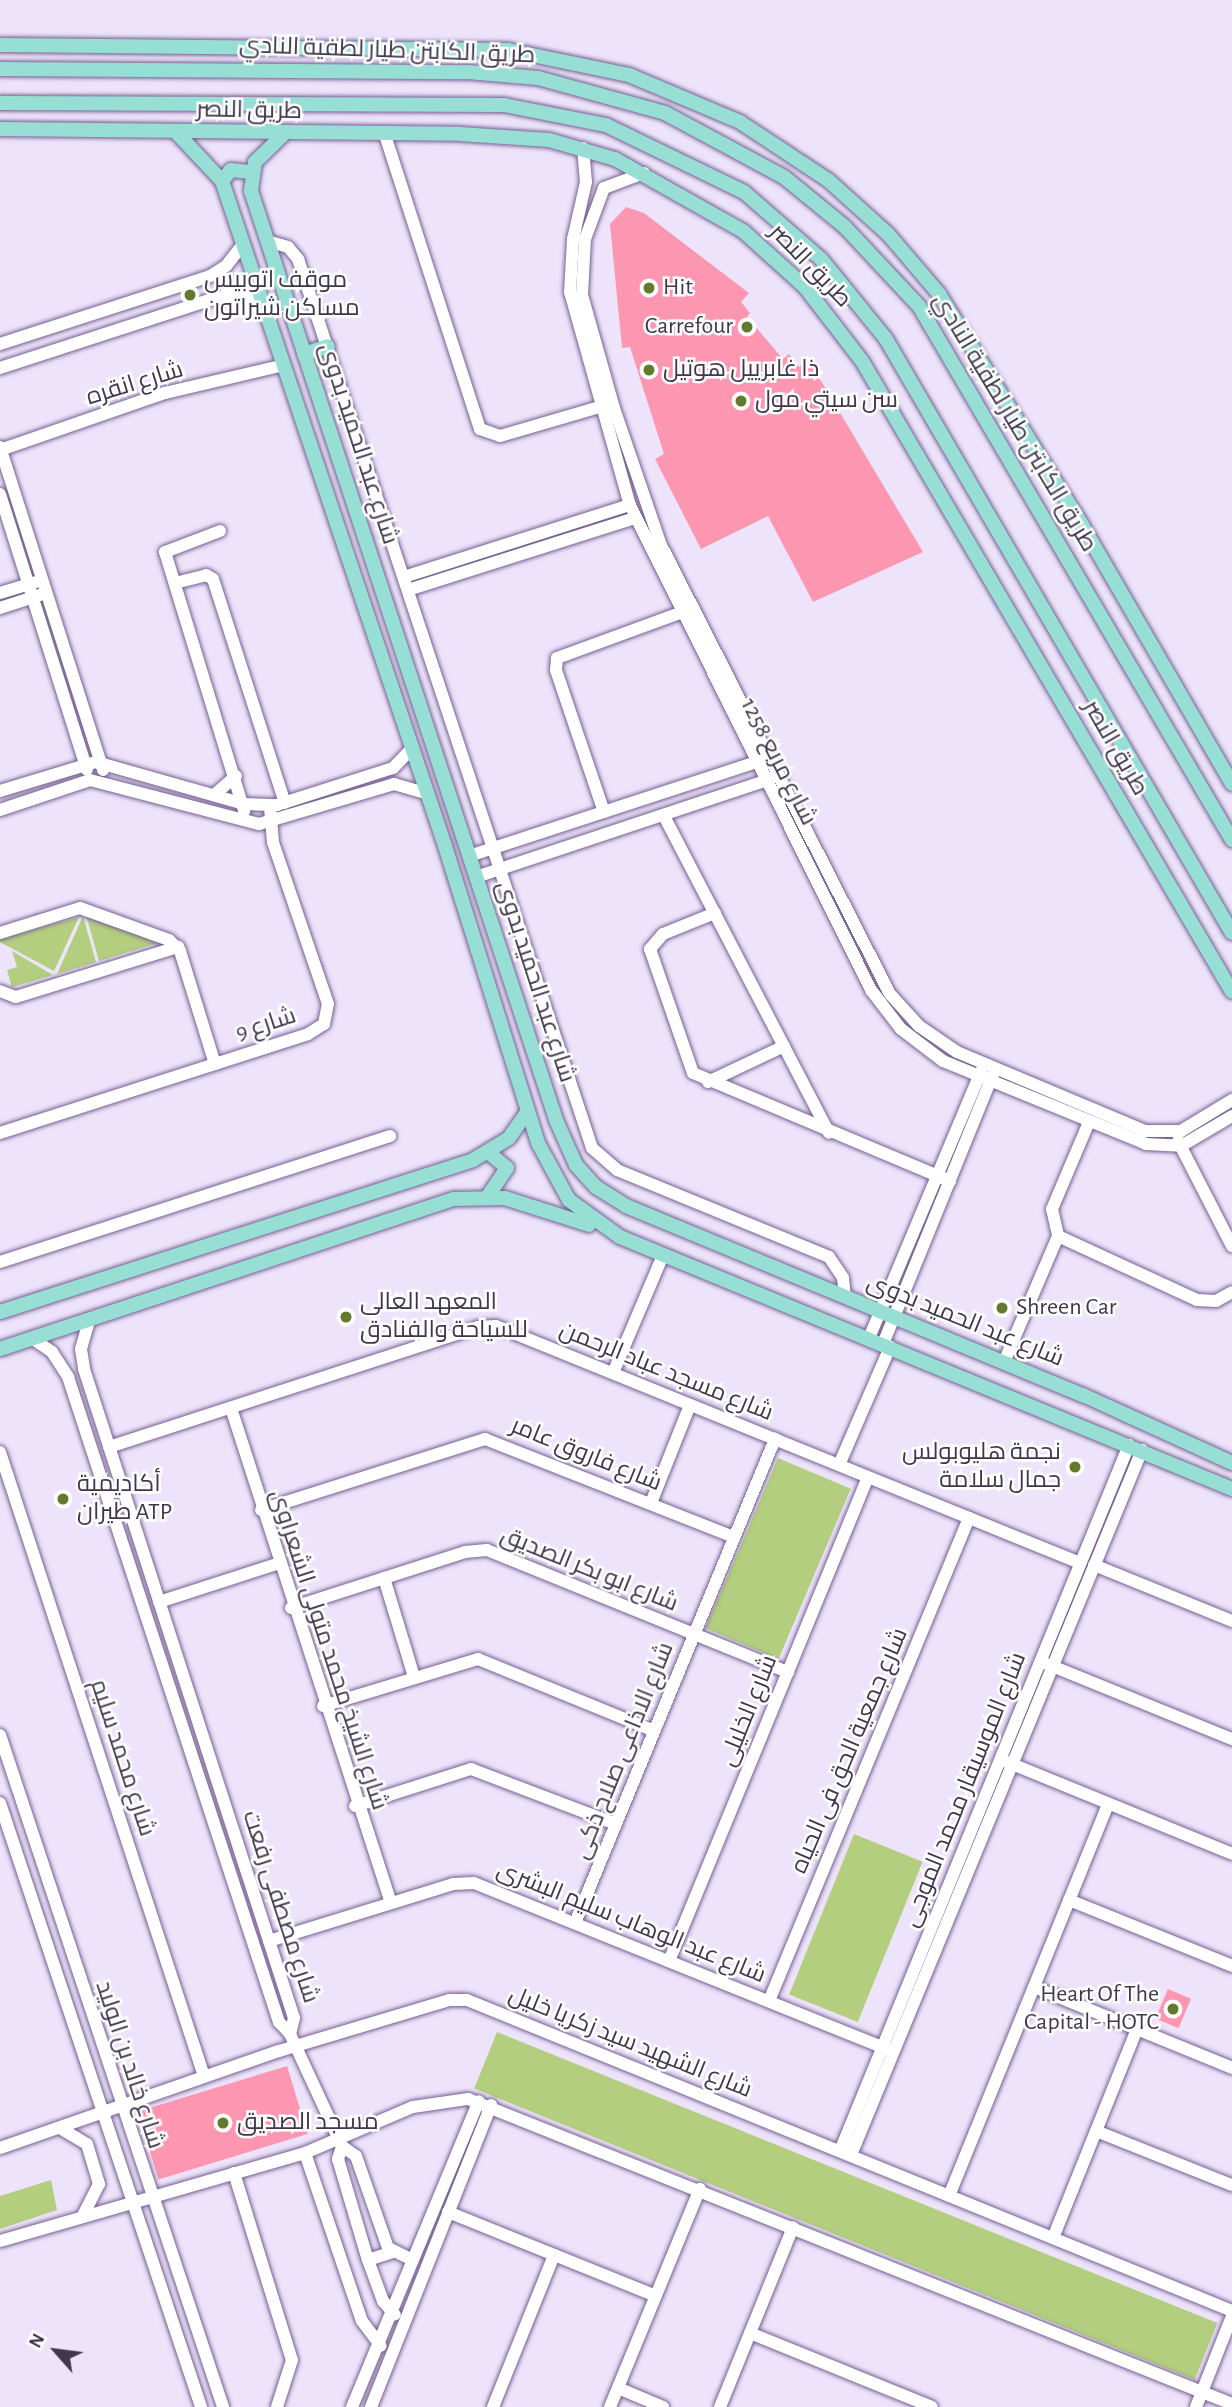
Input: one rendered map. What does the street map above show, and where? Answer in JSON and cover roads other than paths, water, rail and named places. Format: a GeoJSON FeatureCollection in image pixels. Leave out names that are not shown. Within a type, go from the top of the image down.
{"type":"FeatureCollection","features":[{"type":"Feature","properties":{"kind":"main road","name":"طريق الكابتن طيار لطفية النادي"},"geometry":{"type":"LineString","coordinates":[[0,45],[508,50],[628,75],[740,122],[828,180],[888,234],[939,294],[1082,525],[1219,766],[1232,784]]}},
{"type":"Feature","properties":{"kind":"main road","name":"طريق الكابتن طيار لطفية النادي"},"geometry":{"type":"LineString","coordinates":[[0,69],[468,72],[538,78],[665,113],[784,177],[873,253],[934,328],[1232,840]]}},
{"type":"Feature","properties":{"kind":"main road","name":"طريق النصر"},"geometry":{"type":"LineString","coordinates":[[0,103],[504,105],[606,125],[744,192],[821,259],[886,339],[1232,933]]}},
{"type":"Feature","properties":{"kind":"main road"},"geometry":{"type":"LineString","coordinates":[[0,136],[7,129]]}},
{"type":"Feature","properties":{"kind":"main road","name":"طريق النصر"},"geometry":{"type":"LineString","coordinates":[[7,129],[283,135],[505,135],[583,148],[644,173],[743,231],[805,287],[834,321],[1232,992]]}},
{"type":"Feature","properties":{"kind":"main road","name":"شارع عبد الحميد بدوى"},"geometry":{"type":"LineString","coordinates":[[176,132],[222,181],[428,794],[528,1111],[560,1188],[604,1230]]}},
{"type":"Feature","properties":{"kind":"main road"},"geometry":{"type":"LineString","coordinates":[[222,181],[232,170],[250,172],[262,152],[283,135]]}},
{"type":"Feature","properties":{"kind":"main road","name":"شارع عبد الحميد بدوى"},"geometry":{"type":"LineString","coordinates":[[250,172],[251,191],[267,241],[556,1120],[587,1178],[615,1201],[1004,1362],[1232,1463]]}},
{"type":"Feature","properties":{"kind":"main road"},"geometry":{"type":"LineString","coordinates":[[304,354],[328,346]]}},
{"type":"Feature","properties":{"kind":"main road"},"geometry":{"type":"LineString","coordinates":[[1219,766],[1232,790]]}},
{"type":"Feature","properties":{"kind":"main road","name":"شارع عبد الحميد بدوى"},"geometry":{"type":"LineString","coordinates":[[0,1312],[489,1153],[528,1111]]}},
{"type":"Feature","properties":{"kind":"main road"},"geometry":{"type":"LineString","coordinates":[[488,1196],[507,1168],[489,1153]]}},
{"type":"Feature","properties":{"kind":"main road","name":"شارع عبد الحميد بدوى"},"geometry":{"type":"LineString","coordinates":[[0,1349],[436,1204],[488,1196],[604,1230],[1232,1489]]}},
{"type":"Feature","properties":{"kind":"street"},"geometry":{"type":"LineString","coordinates":[[385,135],[480,429],[500,436],[599,407]]}},
{"type":"Feature","properties":{"kind":"street","name":"شارع مربع 1258"},"geometry":{"type":"LineString","coordinates":[[583,148],[586,182],[573,239],[570,292],[599,407],[633,512],[670,579],[761,761],[850,955],[901,1029],[929,1053],[984,1081],[1153,1147],[1181,1146]]}},
{"type":"Feature","properties":{"kind":"street","name":"شارع مربع 1258"},"geometry":{"type":"LineString","coordinates":[[644,173],[612,183],[594,204],[585,239],[582,295],[644,504],[680,613],[761,761]]}},
{"type":"Feature","properties":{"kind":"street"},"geometry":{"type":"LineString","coordinates":[[267,241],[296,254],[407,576],[494,848],[597,1155],[617,1170],[829,1257],[843,1278],[845,1296]]}},
{"type":"Feature","properties":{"kind":"street"},"geometry":{"type":"LineString","coordinates":[[0,344],[219,272],[243,244]]}},
{"type":"Feature","properties":{"kind":"street"},"geometry":{"type":"LineString","coordinates":[[219,272],[227,295]]}},
{"type":"Feature","properties":{"kind":"street"},"geometry":{"type":"LineString","coordinates":[[0,368],[227,295],[264,306]]}},
{"type":"Feature","properties":{"kind":"street","name":"شارع انقره"},"geometry":{"type":"LineString","coordinates":[[0,449],[164,393],[284,365]]}},
{"type":"Feature","properties":{"kind":"street"},"geometry":{"type":"LineString","coordinates":[[0,449],[106,780]]}},
{"type":"Feature","properties":{"kind":"street"},"geometry":{"type":"LineString","coordinates":[[0,494],[90,779]]}},
{"type":"Feature","properties":{"kind":"street"},"geometry":{"type":"LineString","coordinates":[[407,576],[633,512]]}},
{"type":"Feature","properties":{"kind":"street"},"geometry":{"type":"LineString","coordinates":[[411,589],[633,512]]}},
{"type":"Feature","properties":{"kind":"street"},"geometry":{"type":"LineString","coordinates":[[220,531],[166,548],[244,804],[243,821]]}},
{"type":"Feature","properties":{"kind":"street"},"geometry":{"type":"LineString","coordinates":[[175,583],[214,579],[285,803]]}},
{"type":"Feature","properties":{"kind":"street"},"geometry":{"type":"LineString","coordinates":[[0,593],[43,580]]}},
{"type":"Feature","properties":{"kind":"street"},"geometry":{"type":"LineString","coordinates":[[0,608],[47,593]]}},
{"type":"Feature","properties":{"kind":"street"},"geometry":{"type":"LineString","coordinates":[[604,812],[556,670],[557,658],[680,613]]}},
{"type":"Feature","properties":{"kind":"street"},"geometry":{"type":"LineString","coordinates":[[0,791],[84,763],[101,762],[244,804],[270,806],[393,768],[412,748]]}},
{"type":"Feature","properties":{"kind":"street"},"geometry":{"type":"LineString","coordinates":[[469,856],[761,761]]}},
{"type":"Feature","properties":{"kind":"street"},"geometry":{"type":"LineString","coordinates":[[215,795],[236,776]]}},
{"type":"Feature","properties":{"kind":"street"},"geometry":{"type":"LineString","coordinates":[[0,810],[90,779],[106,780],[243,821],[270,824],[394,784],[412,785],[428,794]]}},
{"type":"Feature","properties":{"kind":"street"},"geometry":{"type":"LineString","coordinates":[[476,877],[770,780]]}},
{"type":"Feature","properties":{"kind":"street","name":"شارع مربع 1258"},"geometry":{"type":"LineString","coordinates":[[770,780],[864,948],[909,1016],[943,1043],[990,1067],[1145,1131],[1173,1133]]}},
{"type":"Feature","properties":{"kind":"street","name":"شارع 9"},"geometry":{"type":"LineString","coordinates":[[0,1133],[313,1032],[328,1016],[270,824],[270,806]]}},
{"type":"Feature","properties":{"kind":"street"},"geometry":{"type":"LineString","coordinates":[[664,816],[830,1133]]}},
{"type":"Feature","properties":{"kind":"street"},"geometry":{"type":"LineString","coordinates":[[0,933],[84,909],[178,947]]}},
{"type":"Feature","properties":{"kind":"street"},"geometry":{"type":"LineString","coordinates":[[715,913],[663,934],[650,949],[687,1063],[708,1082],[943,1178]]}},
{"type":"Feature","properties":{"kind":"street"},"geometry":{"type":"LineString","coordinates":[[178,947],[215,1064]]}},
{"type":"Feature","properties":{"kind":"street"},"geometry":{"type":"LineString","coordinates":[[0,990],[16,996],[178,947]]}},
{"type":"Feature","properties":{"kind":"street"},"geometry":{"type":"LineString","coordinates":[[850,955],[864,948]]}},
{"type":"Feature","properties":{"kind":"street"},"geometry":{"type":"LineString","coordinates":[[708,1082],[784,1046]]}},
{"type":"Feature","properties":{"kind":"street"},"geometry":{"type":"LineString","coordinates":[[839,1465],[880,1343],[887,1314],[990,1067]]}},
{"type":"Feature","properties":{"kind":"street"},"geometry":{"type":"LineString","coordinates":[[1232,1100],[1173,1133],[1232,1246]]}},
{"type":"Feature","properties":{"kind":"street"},"geometry":{"type":"LineString","coordinates":[[1181,1146],[1232,1116]]}},
{"type":"Feature","properties":{"kind":"street"},"geometry":{"type":"LineString","coordinates":[[1004,1362],[1058,1236],[1052,1209],[1088,1122]]}},
{"type":"Feature","properties":{"kind":"street"},"geometry":{"type":"LineString","coordinates":[[0,1262],[390,1136]]}},
{"type":"Feature","properties":{"kind":"street"},"geometry":{"type":"LineString","coordinates":[[1058,1236],[1197,1300],[1216,1301],[1232,1292]]}},
{"type":"Feature","properties":{"kind":"street"},"geometry":{"type":"LineString","coordinates":[[613,1373],[663,1255]]}},
{"type":"Feature","properties":{"kind":"street","name":"شارع مصطفى رفعت"},"geometry":{"type":"LineString","coordinates":[[89,1321],[82,1360],[293,2018],[290,2034]]}},
{"type":"Feature","properties":{"kind":"street","name":"شارع مسجد عباد الرحمن"},"geometry":{"type":"LineString","coordinates":[[109,1447],[484,1326],[502,1328],[1232,1621]]}},
{"type":"Feature","properties":{"kind":"street","name":"شارع مصطفى رفعت"},"geometry":{"type":"LineString","coordinates":[[33,1339],[64,1368],[279,2022],[290,2034]]}},
{"type":"Feature","properties":{"kind":"street"},"geometry":{"type":"LineString","coordinates":[[64,1368],[68,1360],[82,1360]]}},
{"type":"Feature","properties":{"kind":"street"},"geometry":{"type":"LineString","coordinates":[[651,1503],[690,1405]]}},
{"type":"Feature","properties":{"kind":"street","name":"شارع الشيخ محمد متولى الشعراوى"},"geometry":{"type":"LineString","coordinates":[[230,1408],[355,1806],[391,1903]]}},
{"type":"Feature","properties":{"kind":"street","name":"شارع فاروق عامر"},"geometry":{"type":"LineString","coordinates":[[261,1510],[478,1438],[499,1442],[734,1537]]}},
{"type":"Feature","properties":{"kind":"street","name":"شارع الاذاعى صلاح ذكى"},"geometry":{"type":"LineString","coordinates":[[575,1923],[775,1439]]}},
{"type":"Feature","properties":{"kind":"street","name":"شارع الموسيقار محمد الموجى"},"geometry":{"type":"LineString","coordinates":[[845,2153],[1135,1447]]}},
{"type":"Feature","properties":{"kind":"street","name":"شارع محمد سليم"},"geometry":{"type":"LineString","coordinates":[[0,1452],[204,2076]]}},
{"type":"Feature","properties":{"kind":"street","name":"شارع الخليلى"},"geometry":{"type":"LineString","coordinates":[[669,1961],[868,1477]]}},
{"type":"Feature","properties":{"kind":"street","name":"شارع جمعية الحق فى الحياه"},"geometry":{"type":"LineString","coordinates":[[769,2001],[970,1518]]}},
{"type":"Feature","properties":{"kind":"street","name":"شارع ابو بكر الصديق"},"geometry":{"type":"LineString","coordinates":[[291,1608],[465,1552],[486,1550],[788,1672]]}},
{"type":"Feature","properties":{"kind":"street"},"geometry":{"type":"LineString","coordinates":[[159,1602],[277,1564]]}},
{"type":"Feature","properties":{"kind":"street"},"geometry":{"type":"LineString","coordinates":[[383,1578],[414,1677]]}},
{"type":"Feature","properties":{"kind":"street"},"geometry":{"type":"LineString","coordinates":[[323,1706],[414,1677],[483,1660],[654,1731]]}},
{"type":"Feature","properties":{"kind":"street"},"geometry":{"type":"LineString","coordinates":[[1046,1664],[1232,1739]]}},
{"type":"Feature","properties":{"kind":"street","name":"شارع خالد بن الوليد"},"geometry":{"type":"LineString","coordinates":[[0,1735],[149,2197],[223,2407]]}},
{"type":"Feature","properties":{"kind":"street"},"geometry":{"type":"LineString","coordinates":[[1006,1762],[1232,1854]]}},
{"type":"Feature","properties":{"kind":"street"},"geometry":{"type":"LineString","coordinates":[[355,1806],[471,1769],[616,1824]]}},
{"type":"Feature","properties":{"kind":"street","name":"شارع خالد بن الوليد"},"geometry":{"type":"LineString","coordinates":[[0,1803],[129,2203],[201,2407]]}},
{"type":"Feature","properties":{"kind":"street"},"geometry":{"type":"LineString","coordinates":[[949,2196],[1108,1804]]}},
{"type":"Feature","properties":{"kind":"street","name":"شارع عبد الوهاب سليم البشرى"},"geometry":{"type":"LineString","coordinates":[[269,1941],[469,1882],[888,2049]]}},
{"type":"Feature","properties":{"kind":"street"},"geometry":{"type":"LineString","coordinates":[[1069,1900],[1232,1966]]}},
{"type":"Feature","properties":{"kind":"street"},"geometry":{"type":"LineString","coordinates":[[1034,1987],[1232,2068]]}},
{"type":"Feature","properties":{"kind":"street","name":"شارع الشهيد سيد زكريا خليل"},"geometry":{"type":"LineString","coordinates":[[0,2148],[204,2076],[440,2003],[467,2000],[1053,2238],[1232,2314]]}},
{"type":"Feature","properties":{"kind":"street"},"geometry":{"type":"LineString","coordinates":[[1053,2238],[1137,2029]]}},
{"type":"Feature","properties":{"kind":"street"},"geometry":{"type":"LineString","coordinates":[[290,2034],[339,2141],[356,2156],[393,2252]]}},
{"type":"Feature","properties":{"kind":"street"},"geometry":{"type":"LineString","coordinates":[[0,2241],[339,2141],[430,2102],[485,2103],[1227,2404],[1232,2388]]}},
{"type":"Feature","properties":{"kind":"street"},"geometry":{"type":"LineString","coordinates":[[371,2407],[448,2212],[485,2103]]}},
{"type":"Feature","properties":{"kind":"street"},"geometry":{"type":"LineString","coordinates":[[352,2407],[411,2259],[485,2103]]}},
{"type":"Feature","properties":{"kind":"street"},"geometry":{"type":"LineString","coordinates":[[60,2128],[87,2144],[96,2173],[97,2195],[82,2217]]}},
{"type":"Feature","properties":{"kind":"street"},"geometry":{"type":"LineString","coordinates":[[1096,2131],[1232,2185]]}},
{"type":"Feature","properties":{"kind":"street"},"geometry":{"type":"LineString","coordinates":[[339,2141],[339,2164],[368,2260],[390,2312],[405,2319]]}},
{"type":"Feature","properties":{"kind":"street"},"geometry":{"type":"LineString","coordinates":[[304,2152],[362,2320],[377,2344],[393,2351]]}},
{"type":"Feature","properties":{"kind":"street"},"geometry":{"type":"LineString","coordinates":[[234,2173],[292,2360],[292,2374],[277,2407]]}},
{"type":"Feature","properties":{"kind":"street"},"geometry":{"type":"LineString","coordinates":[[610,2407],[700,2189]]}},
{"type":"Feature","properties":{"kind":"street"},"geometry":{"type":"LineString","coordinates":[[448,2212],[656,2296]]}},
{"type":"Feature","properties":{"kind":"street"},"geometry":{"type":"LineString","coordinates":[[720,2407],[793,2227]]}},
{"type":"Feature","properties":{"kind":"street"},"geometry":{"type":"LineString","coordinates":[[368,2260],[393,2252],[411,2259]]}},
{"type":"Feature","properties":{"kind":"street"},"geometry":{"type":"LineString","coordinates":[[493,2407],[554,2255]]}},
{"type":"Feature","properties":{"kind":"street"},"geometry":{"type":"LineString","coordinates":[[1196,2407],[1232,2314]]}},
{"type":"Feature","properties":{"kind":"street"},"geometry":{"type":"LineString","coordinates":[[750,2333],[932,2407]]}},
{"type":"Feature","properties":{"kind":"street"},"geometry":{"type":"LineString","coordinates":[[618,2388],[663,2407]]}},
{"type":"Feature","properties":{"kind":"place","name":"Hit"},"geometry":{"type":"Point","coordinates":[649,288]}},
{"type":"Feature","properties":{"kind":"place","name":"موقف اتوبيس مساكن شيراتون"},"geometry":{"type":"Point","coordinates":[190,295]}},
{"type":"Feature","properties":{"kind":"place","name":"Carrefour"},"geometry":{"type":"Point","coordinates":[747,327]}},
{"type":"Feature","properties":{"kind":"place","name":"ذا غابرييل هوتيل"},"geometry":{"type":"Point","coordinates":[649,370]}},
{"type":"Feature","properties":{"kind":"place","name":"سن سيتي مول"},"geometry":{"type":"Point","coordinates":[741,401]}},
{"type":"Feature","properties":{"kind":"place","name":"Shreen Car"},"geometry":{"type":"Point","coordinates":[1002,1308]}},
{"type":"Feature","properties":{"kind":"place","name":"المعهد العالى للسياحة والفنادق"},"geometry":{"type":"Point","coordinates":[346,1317]}},
{"type":"Feature","properties":{"kind":"place","name":"نجمة هليوبولس جمال سلامة"},"geometry":{"type":"Point","coordinates":[1075,1467]}},
{"type":"Feature","properties":{"kind":"place","name":"أكاديمية طيران ATP"},"geometry":{"type":"Point","coordinates":[63,1499]}},
{"type":"Feature","properties":{"kind":"place","name":"Heart Of The Capital - HOTC"},"geometry":{"type":"Point","coordinates":[1173,2009]}},
{"type":"Feature","properties":{"kind":"place","name":"مسجد الصديق"},"geometry":{"type":"Point","coordinates":[223,2123]}}]}
